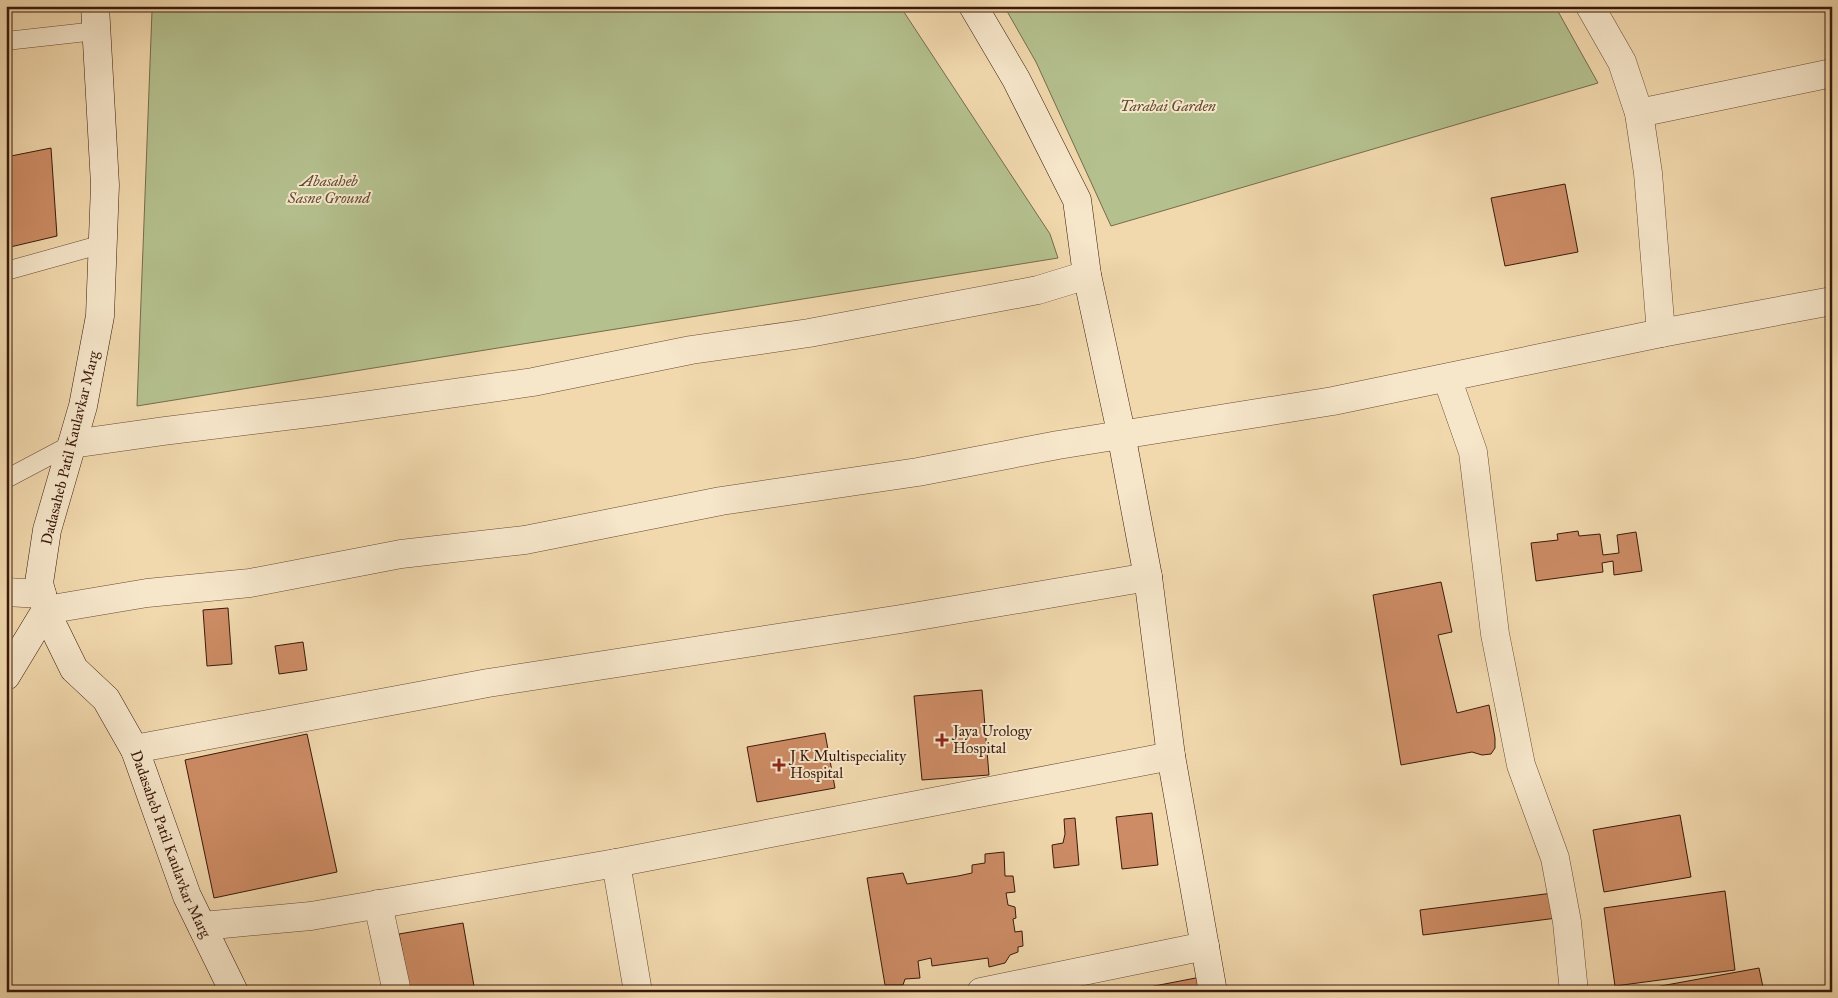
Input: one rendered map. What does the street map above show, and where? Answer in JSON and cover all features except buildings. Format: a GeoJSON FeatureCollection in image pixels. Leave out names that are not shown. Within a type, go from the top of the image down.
{"type":"FeatureCollection","features":[{"type":"Feature","properties":{"kind":"street"},"geometry":{"type":"LineString","coordinates":[[973,6],[1016,79],[1077,200],[1087,275],[1121,435],[1148,577],[1170,756],[1214,992]]}},
{"type":"Feature","properties":{"kind":"street"},"geometry":{"type":"LineString","coordinates":[[1590,6],[1622,62],[1639,113],[1648,173],[1661,333]]}},
{"type":"Feature","properties":{"kind":"street","name":"Dadasaheb Patil Kaulavkar Marg"},"geometry":{"type":"LineString","coordinates":[[95,19],[105,185],[100,316],[84,406],[47,530],[39,583],[44,602],[74,669],[106,699],[135,750],[187,896],[234,992]]}},
{"type":"Feature","properties":{"kind":"street"},"geometry":{"type":"LineString","coordinates":[[1639,113],[1832,72]]}},
{"type":"Feature","properties":{"kind":"street"},"geometry":{"type":"LineString","coordinates":[[72,444],[164,430],[328,411],[533,382],[691,350],[809,333],[1038,290],[1087,275]]}},
{"type":"Feature","properties":{"kind":"street"},"geometry":{"type":"LineString","coordinates":[[6,592],[44,602],[250,583],[401,554],[526,540],[721,501],[918,472],[1121,435],[1334,401],[1661,333],[1832,301]]}},
{"type":"Feature","properties":{"kind":"street"},"geometry":{"type":"LineString","coordinates":[[1447,378],[1473,452],[1495,634],[1522,766],[1555,858],[1566,922],[1574,992]]}},
{"type":"Feature","properties":{"kind":"street"},"geometry":{"type":"LineString","coordinates":[[135,750],[488,683],[892,620],[1148,577]]}},
{"type":"Feature","properties":{"kind":"street"},"geometry":{"type":"LineString","coordinates":[[6,676],[44,602]]}},
{"type":"Feature","properties":{"kind":"street"},"geometry":{"type":"LineString","coordinates":[[202,926],[311,916],[616,863],[1170,756]]}},
{"type":"Feature","properties":{"kind":"street"},"geometry":{"type":"LineString","coordinates":[[616,863],[638,992]]}},
{"type":"Feature","properties":{"kind":"street"},"geometry":{"type":"LineString","coordinates":[[378,904],[397,992]]}},
{"type":"Feature","properties":{"kind":"street"},"geometry":{"type":"LineString","coordinates":[[981,992],[1085,981],[1205,946]]}},
{"type":"Feature","properties":{"kind":"lane"},"geometry":{"type":"LineString","coordinates":[[6,41],[95,19]]}},
{"type":"Feature","properties":{"kind":"lane"},"geometry":{"type":"LineString","coordinates":[[6,271],[103,244]]}},
{"type":"Feature","properties":{"kind":"lane"},"geometry":{"type":"LineString","coordinates":[[6,479],[72,444]]}},
{"type":"Feature","properties":{"kind":"green space","name":"Abasaheb Sasne Ground"},"geometry":{"type":"Polygon","coordinates":[[[184,6],[900,6],[1050,234],[1058,258],[137,406],[152,11],[184,6]]]}},
{"type":"Feature","properties":{"kind":"green space","name":"Tarabai Garden"},"geometry":{"type":"Polygon","coordinates":[[[1004,6],[1555,6],[1598,83],[1111,226],[1036,62],[1004,6]]]}},
{"type":"Feature","properties":{"kind":"place","name":"Jaya Urology Hospital"},"geometry":{"type":"Point","coordinates":[942,740]}},
{"type":"Feature","properties":{"kind":"place","name":"J K Multispeciality Hospital"},"geometry":{"type":"Point","coordinates":[779,765]}}]}
